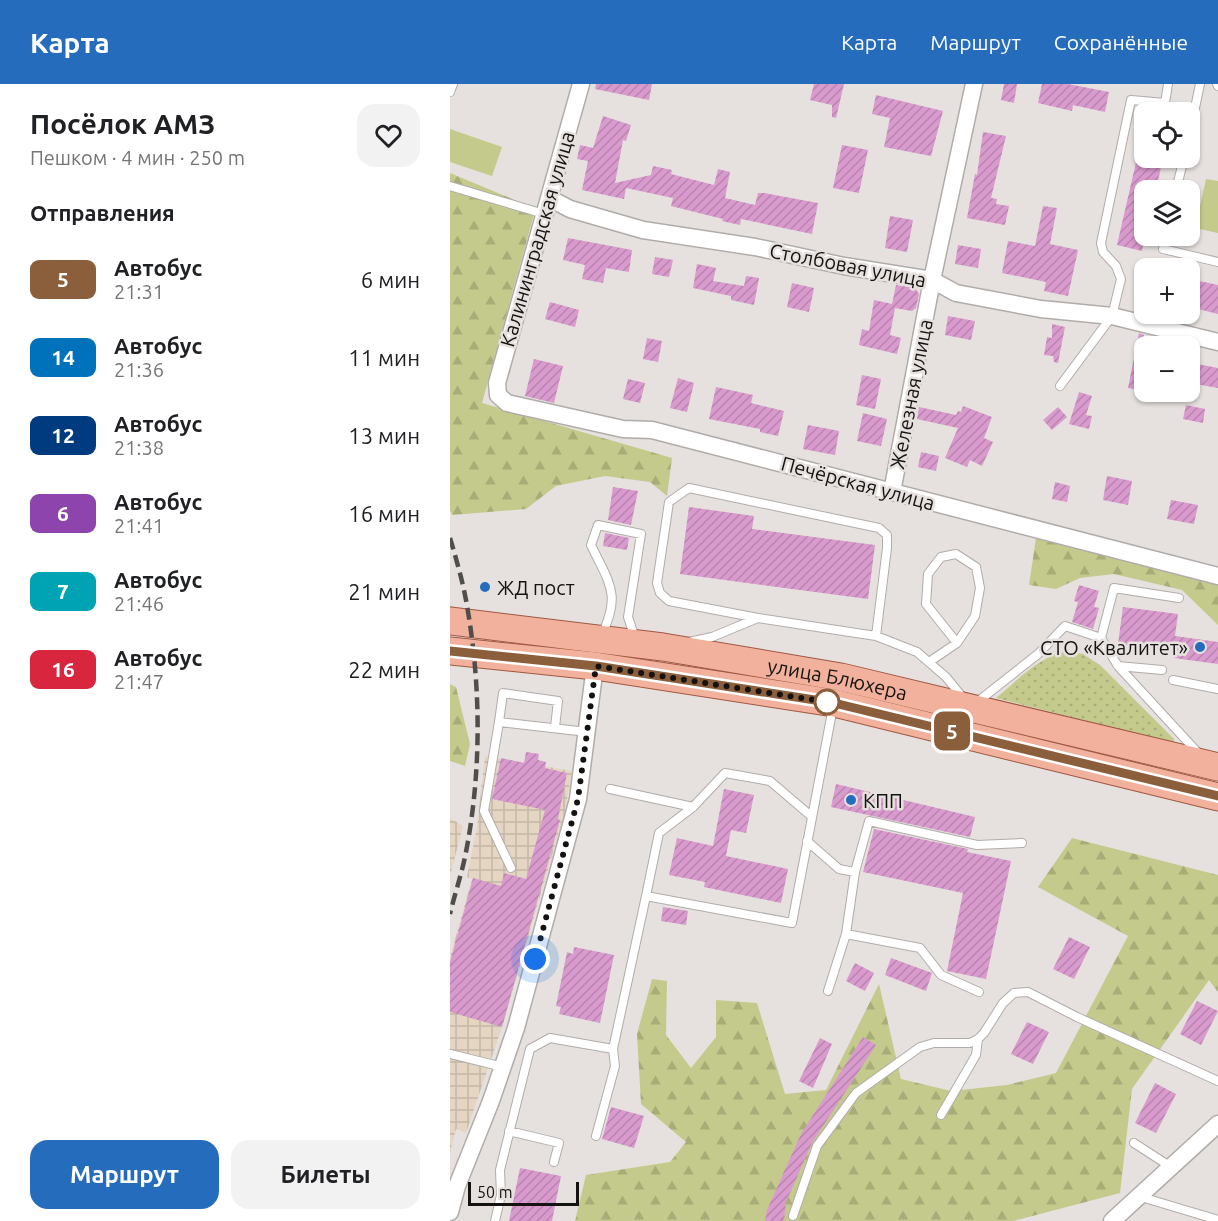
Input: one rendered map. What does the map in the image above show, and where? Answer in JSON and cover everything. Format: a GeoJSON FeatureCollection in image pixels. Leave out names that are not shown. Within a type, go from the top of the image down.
{"type":"FeatureCollection","features":[{"type":"Feature","properties":{"kind":"main road","name":"улица Блюхера"},"geometry":{"type":"LineString","coordinates":[[450,621],[834,703],[1218,796]]}},
{"type":"Feature","properties":{"kind":"main road","name":"улица Блюхера"},"geometry":{"type":"LineString","coordinates":[[450,651],[597,653],[650,646],[841,677],[1214,766]]}},
{"type":"Feature","properties":{"kind":"street","name":"Калининградская улица"},"geometry":{"type":"LineString","coordinates":[[498,395],[497,383],[581,84]]}},
{"type":"Feature","properties":{"kind":"street","name":"Железная улица"},"geometry":{"type":"LineString","coordinates":[[892,492],[932,280],[974,84]]}},
{"type":"Feature","properties":{"kind":"street","name":"Столбовая улица"},"geometry":{"type":"LineString","coordinates":[[549,198],[570,209],[643,230],[755,247],[844,266],[932,280],[956,293],[1041,309],[1112,316],[1218,342]]}},
{"type":"Feature","properties":{"kind":"street","name":"Печёрская улица"},"geometry":{"type":"LineString","coordinates":[[498,395],[507,403],[623,429],[652,430],[1218,576]]}},
{"type":"Feature","properties":{"kind":"street"},"geometry":{"type":"LineString","coordinates":[[450,1212],[457,1186],[516,1028],[578,799],[597,653]]}},
{"type":"Feature","properties":{"kind":"street"},"geometry":{"type":"LineString","coordinates":[[1112,1221],[1218,1124]]}},
{"type":"Feature","properties":{"kind":"lane"},"geometry":{"type":"LineString","coordinates":[[450,92],[453,84]]}},
{"type":"Feature","properties":{"kind":"lane"},"geometry":{"type":"LineString","coordinates":[[1060,386],[1112,316],[1121,279],[1116,266],[1103,252],[1101,243],[1131,100],[1165,103],[1168,84]]}},
{"type":"Feature","properties":{"kind":"lane"},"geometry":{"type":"LineString","coordinates":[[1196,102],[1200,84]]}},
{"type":"Feature","properties":{"kind":"lane"},"geometry":{"type":"LineString","coordinates":[[450,186],[544,214]]}},
{"type":"Feature","properties":{"kind":"lane"},"geometry":{"type":"LineString","coordinates":[[1164,246],[1163,249],[1218,262]]}},
{"type":"Feature","properties":{"kind":"lane"},"geometry":{"type":"LineString","coordinates":[[876,636],[887,548],[887,535],[879,528],[689,488],[669,502],[657,583],[660,593],[669,602],[876,636],[917,652],[946,677],[970,707],[1038,654],[1065,626],[1101,638],[1118,666],[1214,766]]}},
{"type":"Feature","properties":{"kind":"lane"},"geometry":{"type":"LineString","coordinates":[[597,653],[610,618],[613,592],[591,545],[598,525],[641,534],[628,617],[650,646],[712,636],[758,618]]}},
{"type":"Feature","properties":{"kind":"lane"},"geometry":{"type":"LineString","coordinates":[[929,662],[957,643],[975,616],[980,588],[976,567],[956,554],[941,557],[928,574],[926,604],[957,643]]}},
{"type":"Feature","properties":{"kind":"lane"},"geometry":{"type":"LineString","coordinates":[[1101,638],[1114,588],[1179,598]]}},
{"type":"Feature","properties":{"kind":"lane"},"geometry":{"type":"LineString","coordinates":[[1118,666],[1162,670]]}},
{"type":"Feature","properties":{"kind":"lane"},"geometry":{"type":"LineString","coordinates":[[1173,680],[1218,689]]}},
{"type":"Feature","properties":{"kind":"lane"},"geometry":{"type":"LineString","coordinates":[[511,868],[484,811],[503,693],[558,701],[555,727]]}},
{"type":"Feature","properties":{"kind":"lane"},"geometry":{"type":"LineString","coordinates":[[646,896],[792,923],[834,703]]}},
{"type":"Feature","properties":{"kind":"lane"},"geometry":{"type":"LineString","coordinates":[[499,722],[587,732]]}},
{"type":"Feature","properties":{"kind":"lane"},"geometry":{"type":"LineString","coordinates":[[596,1136],[615,1066],[614,1049],[659,833],[693,807],[725,773],[770,781],[812,816]]}},
{"type":"Feature","properties":{"kind":"lane"},"geometry":{"type":"LineString","coordinates":[[610,789],[693,807]]}},
{"type":"Feature","properties":{"kind":"lane"},"geometry":{"type":"LineString","coordinates":[[828,991],[846,934],[855,872],[869,821],[977,845],[1022,843]]}},
{"type":"Feature","properties":{"kind":"lane"},"geometry":{"type":"LineString","coordinates":[[807,841],[839,869],[855,872]]}},
{"type":"Feature","properties":{"kind":"lane"},"geometry":{"type":"LineString","coordinates":[[846,934],[920,948],[941,975],[979,992]]}},
{"type":"Feature","properties":{"kind":"lane"},"geometry":{"type":"LineString","coordinates":[[793,1216],[817,1146],[856,1093],[921,1047],[934,1043],[970,1043],[978,1039],[1003,1003],[1014,993],[1028,992],[1077,1017],[1218,1081]]}},
{"type":"Feature","properties":{"kind":"lane"},"geometry":{"type":"LineString","coordinates":[[495,1221],[501,1195],[500,1170],[530,1049],[550,1038],[614,1049]]}},
{"type":"Feature","properties":{"kind":"lane"},"geometry":{"type":"LineString","coordinates":[[941,1115],[976,1055],[978,1039]]}},
{"type":"Feature","properties":{"kind":"lane"},"geometry":{"type":"LineString","coordinates":[[450,1054],[503,1067]]}},
{"type":"Feature","properties":{"kind":"lane"},"geometry":{"type":"LineString","coordinates":[[509,1131],[559,1143],[554,1162]]}},
{"type":"Feature","properties":{"kind":"lane"},"geometry":{"type":"LineString","coordinates":[[1134,1143],[1171,1167]]}},
{"type":"Feature","properties":{"kind":"lane"},"geometry":{"type":"LineString","coordinates":[[1138,1197],[1218,1220]]}},
{"type":"Feature","properties":{"kind":"shaded area"},"geometry":{"type":"Polygon","coordinates":[[[485,756],[572,771],[565,811],[502,1027],[466,1133],[456,1129],[450,1152],[450,957],[472,879],[467,877],[477,827],[485,756]]]}},
{"type":"Feature","properties":{"kind":"shaded area"},"geometry":{"type":"Polygon","coordinates":[[[450,818],[463,826],[450,876],[450,818]]]}},
{"type":"Feature","properties":{"kind":"green space"},"geometry":{"type":"Polygon","coordinates":[[[450,129],[502,147],[492,176],[450,162],[450,129]]]}},
{"type":"Feature","properties":{"kind":"green space"},"geometry":{"type":"Polygon","coordinates":[[[450,173],[536,207],[482,403],[672,458],[667,496],[650,482],[605,476],[556,486],[526,509],[452,515],[450,510],[450,173]]]}},
{"type":"Feature","properties":{"kind":"green space"},"geometry":{"type":"Polygon","coordinates":[[[1206,179],[1218,181],[1218,233],[1200,229],[1200,206],[1206,179]]]}},
{"type":"Feature","properties":{"kind":"green space"},"geometry":{"type":"Polygon","coordinates":[[[1036,538],[1218,582],[1218,625],[1182,590],[1114,574],[1080,578],[1056,589],[1029,585],[1036,538]]]}},
{"type":"Feature","properties":{"kind":"green space"},"geometry":{"type":"Polygon","coordinates":[[[1069,651],[1083,654],[1100,665],[1174,739],[1174,743],[996,698],[1039,663],[1059,653],[1069,651]]]}},
{"type":"Feature","properties":{"kind":"green space"},"geometry":{"type":"Polygon","coordinates":[[[450,684],[456,687],[470,744],[465,766],[450,761],[450,684]]]}},
{"type":"Feature","properties":{"kind":"green space"},"geometry":{"type":"Polygon","coordinates":[[[1072,838],[1218,875],[1218,992],[1209,980],[1132,1089],[1120,1193],[1013,1221],[575,1221],[586,1175],[670,1162],[686,1142],[641,1104],[637,1034],[652,979],[667,981],[666,1035],[691,1068],[716,1037],[716,1000],[757,1003],[785,1094],[826,1090],[879,984],[901,1079],[951,1091],[1007,1085],[1056,1073],[1128,936],[1038,887],[1072,838]]]}},
{"type":"Feature","properties":{"kind":"building"},"geometry":{"type":"Polygon","coordinates":[[[596,84],[652,84],[649,100],[595,89],[596,84]]]}},
{"type":"Feature","properties":{"kind":"building"},"geometry":{"type":"Polygon","coordinates":[[[814,84],[844,84],[836,118],[832,117],[832,105],[810,100],[814,84]]]}},
{"type":"Feature","properties":{"kind":"building"},"geometry":{"type":"Polygon","coordinates":[[[1004,84],[1017,84],[1014,103],[1001,100],[1004,84]]]}},
{"type":"Feature","properties":{"kind":"building"},"geometry":{"type":"Polygon","coordinates":[[[1042,84],[1068,84],[1109,92],[1105,112],[1073,105],[1072,111],[1038,103],[1042,84]]]}},
{"type":"Feature","properties":{"kind":"building"},"geometry":{"type":"Polygon","coordinates":[[[876,95],[943,111],[931,156],[884,147],[890,118],[872,114],[876,95]]]}},
{"type":"Feature","properties":{"kind":"building"},"geometry":{"type":"Polygon","coordinates":[[[603,116],[631,125],[626,141],[623,140],[615,183],[651,175],[653,166],[672,170],[671,174],[714,185],[718,169],[730,172],[725,198],[755,205],[758,193],[764,193],[818,203],[812,234],[741,219],[740,225],[722,221],[723,219],[671,206],[673,198],[626,188],[624,199],[582,190],[588,161],[577,159],[580,145],[593,148],[603,116]]]}},
{"type":"Feature","properties":{"kind":"building"},"geometry":{"type":"Polygon","coordinates":[[[983,132],[1006,136],[991,198],[997,199],[996,204],[1009,206],[1005,225],[967,218],[975,174],[977,175],[983,132]]]}},
{"type":"Feature","properties":{"kind":"building"},"geometry":{"type":"Polygon","coordinates":[[[842,145],[868,150],[859,193],[833,188],[842,145]]]}},
{"type":"Feature","properties":{"kind":"building"},"geometry":{"type":"Polygon","coordinates":[[[1135,168],[1161,168],[1158,180],[1134,180],[1134,246],[1143,246],[1142,251],[1117,245],[1135,168]]]}},
{"type":"Feature","properties":{"kind":"building"},"geometry":{"type":"Polygon","coordinates":[[[1043,206],[1057,208],[1050,244],[1078,250],[1068,296],[1044,291],[1046,282],[1002,273],[1008,241],[1035,246],[1043,206]]]}},
{"type":"Feature","properties":{"kind":"building"},"geometry":{"type":"Polygon","coordinates":[[[890,216],[913,220],[907,252],[885,248],[890,216]]]}},
{"type":"Feature","properties":{"kind":"building"},"geometry":{"type":"Polygon","coordinates":[[[568,238],[632,250],[629,272],[606,268],[603,283],[582,279],[585,265],[563,260],[568,238]]]}},
{"type":"Feature","properties":{"kind":"building"},"geometry":{"type":"Polygon","coordinates":[[[958,245],[981,249],[978,268],[955,264],[958,245]]]}},
{"type":"Feature","properties":{"kind":"building"},"geometry":{"type":"Polygon","coordinates":[[[655,257],[673,260],[669,277],[652,274],[655,257]]]}},
{"type":"Feature","properties":{"kind":"building"},"geometry":{"type":"Polygon","coordinates":[[[697,264],[716,268],[713,281],[744,286],[746,276],[759,278],[754,305],[731,300],[731,296],[693,288],[697,264]]]}},
{"type":"Feature","properties":{"kind":"building"},"geometry":{"type":"Polygon","coordinates":[[[1200,281],[1218,285],[1218,314],[1200,310],[1200,281]]]}},
{"type":"Feature","properties":{"kind":"building"},"geometry":{"type":"Polygon","coordinates":[[[792,283],[814,288],[809,312],[787,307],[792,283]]]}},
{"type":"Feature","properties":{"kind":"building"},"geometry":{"type":"Polygon","coordinates":[[[896,285],[915,288],[919,294],[916,308],[912,311],[895,308],[890,335],[901,338],[897,354],[859,345],[862,329],[869,331],[874,300],[892,304],[896,285]]]}},
{"type":"Feature","properties":{"kind":"building"},"geometry":{"type":"Polygon","coordinates":[[[550,302],[579,310],[575,327],[545,319],[550,302]]]}},
{"type":"Feature","properties":{"kind":"building"},"geometry":{"type":"Polygon","coordinates":[[[948,316],[975,321],[971,340],[945,335],[948,316]]]}},
{"type":"Feature","properties":{"kind":"building"},"geometry":{"type":"Polygon","coordinates":[[[1052,324],[1065,327],[1058,363],[1054,362],[1053,356],[1044,355],[1047,337],[1052,338],[1052,324]]]}},
{"type":"Feature","properties":{"kind":"building"},"geometry":{"type":"Polygon","coordinates":[[[647,338],[662,341],[658,362],[643,359],[647,338]]]}},
{"type":"Feature","properties":{"kind":"building"},"geometry":{"type":"Polygon","coordinates":[[[1134,358],[1134,389],[1128,388],[1134,358]]]}},
{"type":"Feature","properties":{"kind":"building"},"geometry":{"type":"Polygon","coordinates":[[[534,359],[563,366],[554,403],[525,396],[534,359]]]}},
{"type":"Feature","properties":{"kind":"building"},"geometry":{"type":"Polygon","coordinates":[[[1200,365],[1218,368],[1218,388],[1200,385],[1200,365]]]}},
{"type":"Feature","properties":{"kind":"building"},"geometry":{"type":"Polygon","coordinates":[[[862,375],[881,379],[875,409],[856,405],[862,375]]]}},
{"type":"Feature","properties":{"kind":"building"},"geometry":{"type":"Polygon","coordinates":[[[678,378],[694,383],[687,412],[670,408],[678,378]]]}},
{"type":"Feature","properties":{"kind":"building"},"geometry":{"type":"Polygon","coordinates":[[[628,379],[645,383],[640,403],[623,399],[628,379]]]}},
{"type":"Feature","properties":{"kind":"building"},"geometry":{"type":"Polygon","coordinates":[[[716,387],[753,395],[751,403],[784,411],[778,436],[760,432],[760,429],[709,419],[716,387]]]}},
{"type":"Feature","properties":{"kind":"building"},"geometry":{"type":"Polygon","coordinates":[[[1079,392],[1092,396],[1086,415],[1092,416],[1089,429],[1069,424],[1079,392]]]}},
{"type":"Feature","properties":{"kind":"building"},"geometry":{"type":"Polygon","coordinates":[[[1186,405],[1205,409],[1203,423],[1183,419],[1186,405]]]}},
{"type":"Feature","properties":{"kind":"building"},"geometry":{"type":"Polygon","coordinates":[[[963,406],[992,417],[984,438],[993,442],[982,466],[970,460],[967,467],[945,458],[958,428],[917,419],[919,407],[956,415],[958,411],[961,412],[963,406]]]}},
{"type":"Feature","properties":{"kind":"building"},"geometry":{"type":"Polygon","coordinates":[[[1058,407],[1067,417],[1052,430],[1043,420],[1058,407]]]}},
{"type":"Feature","properties":{"kind":"building"},"geometry":{"type":"Polygon","coordinates":[[[863,413],[887,419],[881,446],[857,441],[863,413]]]}},
{"type":"Feature","properties":{"kind":"building"},"geometry":{"type":"Polygon","coordinates":[[[808,425],[839,431],[835,455],[803,449],[808,425]]]}},
{"type":"Feature","properties":{"kind":"building"},"geometry":{"type":"Polygon","coordinates":[[[921,452],[939,456],[936,471],[918,467],[921,452]]]}},
{"type":"Feature","properties":{"kind":"building"},"geometry":{"type":"Polygon","coordinates":[[[1107,476],[1132,481],[1128,505],[1103,500],[1107,476]]]}},
{"type":"Feature","properties":{"kind":"building"},"geometry":{"type":"Polygon","coordinates":[[[1055,482],[1070,486],[1067,502],[1052,499],[1055,482]]]}},
{"type":"Feature","properties":{"kind":"building"},"geometry":{"type":"Polygon","coordinates":[[[613,487],[638,491],[631,525],[608,520],[613,487]]]}},
{"type":"Feature","properties":{"kind":"building"},"geometry":{"type":"Polygon","coordinates":[[[1171,500],[1198,505],[1194,524],[1167,519],[1171,500]]]}},
{"type":"Feature","properties":{"kind":"building"},"geometry":{"type":"Polygon","coordinates":[[[689,507],[754,516],[752,529],[875,545],[868,599],[680,574],[689,507]]]}},
{"type":"Feature","properties":{"kind":"building"},"geometry":{"type":"Polygon","coordinates":[[[605,533],[629,538],[627,550],[603,546],[605,533]]]}},
{"type":"Feature","properties":{"kind":"building"},"geometry":{"type":"Polygon","coordinates":[[[1079,585],[1099,591],[1094,607],[1099,608],[1093,629],[1072,622],[1078,602],[1074,601],[1079,585]]]}},
{"type":"Feature","properties":{"kind":"building"},"geometry":{"type":"Polygon","coordinates":[[[1123,607],[1178,614],[1175,636],[1218,642],[1218,664],[1174,658],[1175,652],[1118,644],[1123,607]]]}},
{"type":"Feature","properties":{"kind":"building"},"geometry":{"type":"Polygon","coordinates":[[[526,752],[539,754],[538,760],[546,762],[545,768],[567,773],[558,819],[560,820],[502,1027],[450,1012],[450,962],[473,878],[501,886],[504,873],[526,879],[545,810],[492,799],[501,758],[524,763],[526,752]]]}},
{"type":"Feature","properties":{"kind":"building"},"geometry":{"type":"Polygon","coordinates":[[[836,784],[975,817],[970,837],[831,807],[836,784]]]}},
{"type":"Feature","properties":{"kind":"building"},"geometry":{"type":"Polygon","coordinates":[[[724,789],[754,795],[746,833],[731,830],[726,856],[788,869],[781,903],[704,887],[705,882],[669,875],[677,838],[713,846],[724,789]]]}},
{"type":"Feature","properties":{"kind":"building"},"geometry":{"type":"Polygon","coordinates":[[[874,829],[968,849],[967,852],[1011,861],[986,979],[947,971],[963,893],[863,872],[874,829]]]}},
{"type":"Feature","properties":{"kind":"building"},"geometry":{"type":"Polygon","coordinates":[[[663,907],[688,911],[686,925],[661,921],[663,907]]]}},
{"type":"Feature","properties":{"kind":"building"},"geometry":{"type":"Polygon","coordinates":[[[1069,937],[1090,947],[1074,979],[1053,969],[1069,937]]]}},
{"type":"Feature","properties":{"kind":"building"},"geometry":{"type":"Polygon","coordinates":[[[574,947],[614,955],[600,1023],[559,1014],[561,1007],[556,1006],[567,952],[573,954],[574,947]]]}},
{"type":"Feature","properties":{"kind":"building"},"geometry":{"type":"Polygon","coordinates":[[[891,958],[932,973],[926,991],[885,975],[891,958]]]}},
{"type":"Feature","properties":{"kind":"building"},"geometry":{"type":"Polygon","coordinates":[[[855,963],[874,973],[865,991],[846,981],[855,963]]]}},
{"type":"Feature","properties":{"kind":"building"},"geometry":{"type":"Polygon","coordinates":[[[1197,1001],[1218,1011],[1201,1045],[1180,1034],[1197,1001]]]}},
{"type":"Feature","properties":{"kind":"building"},"geometry":{"type":"Polygon","coordinates":[[[1027,1022],[1049,1032],[1033,1064],[1011,1054],[1027,1022]]]}},
{"type":"Feature","properties":{"kind":"building"},"geometry":{"type":"Polygon","coordinates":[[[863,1037],[876,1045],[812,1143],[786,1202],[784,1221],[765,1221],[767,1210],[801,1134],[863,1037]]]}},
{"type":"Feature","properties":{"kind":"building"},"geometry":{"type":"Polygon","coordinates":[[[820,1038],[832,1044],[813,1088],[799,1081],[820,1038]]]}},
{"type":"Feature","properties":{"kind":"building"},"geometry":{"type":"Polygon","coordinates":[[[1155,1083],[1176,1094],[1156,1133],[1135,1123],[1155,1083]]]}},
{"type":"Feature","properties":{"kind":"building"},"geometry":{"type":"Polygon","coordinates":[[[611,1107],[644,1116],[634,1148],[602,1139],[611,1107]]]}},
{"type":"Feature","properties":{"kind":"building"},"geometry":{"type":"Polygon","coordinates":[[[520,1168],[561,1176],[552,1221],[509,1221],[520,1168]]]}},
{"type":"Feature","properties":{"kind":"railway"},"geometry":{"type":"LineString","coordinates":[[450,538],[463,584],[471,631],[478,726],[471,821],[450,914]]}},
{"type":"Feature","properties":{"kind":"bus line","name":"5"},"geometry":{"type":"LineString","coordinates":[[450,651],[596,666],[834,703],[1218,796]]}},
{"type":"Feature","properties":{"kind":"place","name":"ЖД пост"},"geometry":{"type":"Point","coordinates":[485,587]}},
{"type":"Feature","properties":{"kind":"place","name":"СТО «Квалитет»"},"geometry":{"type":"Point","coordinates":[1200,647]}},
{"type":"Feature","properties":{"kind":"place","name":"КПП"},"geometry":{"type":"Point","coordinates":[851,800]}},
{"type":"Feature","properties":{"kind":"route"},"geometry":{"type":"LineString","coordinates":[[535,959],[578,799],[596,666],[834,703],[827,702]]}}]}
